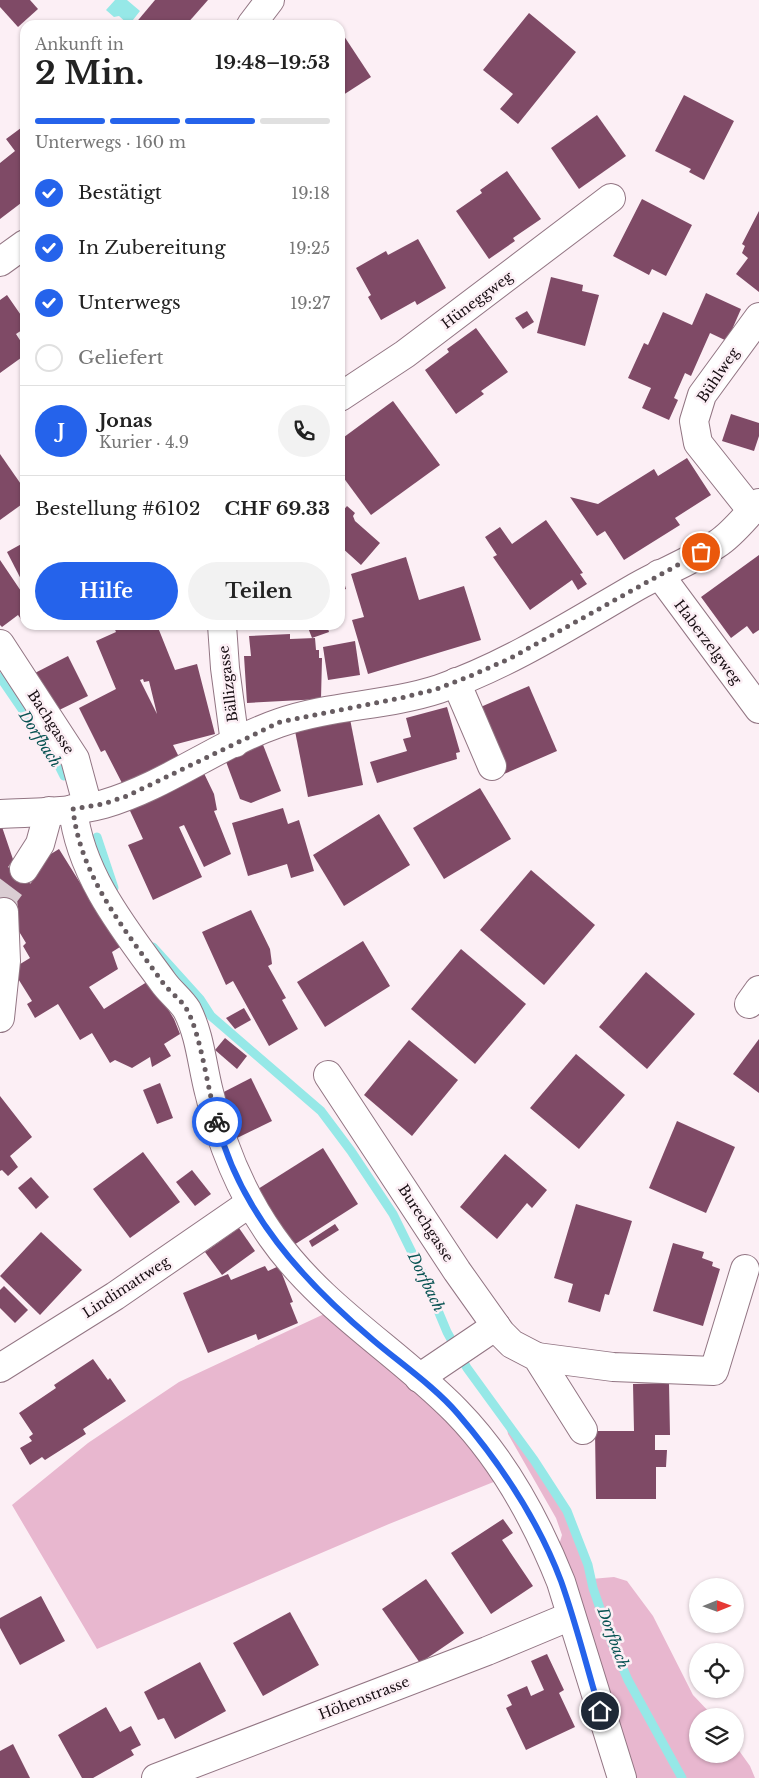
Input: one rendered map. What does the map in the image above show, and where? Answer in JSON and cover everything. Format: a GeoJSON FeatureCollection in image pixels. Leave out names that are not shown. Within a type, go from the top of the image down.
{"type":"FeatureCollection","features":[{"type":"Feature","properties":{"kind":"street"},"geometry":{"type":"LineString","coordinates":[[255,20],[270,0]]}},
{"type":"Feature","properties":{"kind":"street","name":"Hüneggweg"},"geometry":{"type":"LineString","coordinates":[[345,394],[405,354],[610,198]]}},
{"type":"Feature","properties":{"kind":"street"},"geometry":{"type":"LineString","coordinates":[[0,262],[20,248]]}},
{"type":"Feature","properties":{"kind":"street","name":"Bühlweg"},"geometry":{"type":"LineString","coordinates":[[757,513],[698,443],[694,421],[702,395],[759,316]]}},
{"type":"Feature","properties":{"kind":"street"},"geometry":{"type":"LineString","coordinates":[[0,814],[70,809],[127,796],[235,742],[280,722],[405,697],[456,682],[511,658],[659,574],[718,544],[757,513]]}},
{"type":"Feature","properties":{"kind":"street","name":"Haberzelgweg"},"geometry":{"type":"LineString","coordinates":[[659,574],[759,709]]}},
{"type":"Feature","properties":{"kind":"street","name":"Bällizgasse"},"geometry":{"type":"LineString","coordinates":[[222,630],[225,668],[235,742]]}},
{"type":"Feature","properties":{"kind":"street","name":"Bachgasse"},"geometry":{"type":"LineString","coordinates":[[0,644],[75,759],[70,809],[79,843],[93,878],[117,918],[165,985],[186,1008],[194,1025],[220,1137],[250,1203],[274,1240],[300,1271],[358,1327],[456,1411],[489,1450],[502,1470],[550,1554],[561,1582],[622,1778]]}},
{"type":"Feature","properties":{"kind":"street"},"geometry":{"type":"LineString","coordinates":[[456,682],[492,766]]}},
{"type":"Feature","properties":{"kind":"street"},"geometry":{"type":"LineString","coordinates":[[24,870],[40,844],[70,809]]}},
{"type":"Feature","properties":{"kind":"street"},"geometry":{"type":"LineString","coordinates":[[0,1018],[6,962],[4,912]]}},
{"type":"Feature","properties":{"kind":"street","name":"Burechgasse"},"geometry":{"type":"LineString","coordinates":[[328,1075],[457,1271],[487,1332],[537,1356],[613,1367],[714,1370],[746,1269]]}},
{"type":"Feature","properties":{"kind":"street","name":"Lindimattweg"},"geometry":{"type":"LineString","coordinates":[[0,1368],[115,1296],[250,1203]]}},
{"type":"Feature","properties":{"kind":"street"},"geometry":{"type":"LineString","coordinates":[[419,1378],[487,1332]]}},
{"type":"Feature","properties":{"kind":"street"},"geometry":{"type":"LineString","coordinates":[[537,1356],[583,1430]]}},
{"type":"Feature","properties":{"kind":"street","name":"Höhenstrasse"},"geometry":{"type":"LineString","coordinates":[[156,1778],[571,1616]]}},
{"type":"Feature","properties":{"kind":"shaded area"},"geometry":{"type":"Polygon","coordinates":[[[337,1308],[506,1477],[389,1524],[97,1649],[12,1505],[88,1443],[179,1382],[337,1308]]]}},
{"type":"Feature","properties":{"kind":"shaded area"},"geometry":{"type":"Polygon","coordinates":[[[505,1419],[567,1511],[588,1564],[591,1579],[614,1577],[627,1581],[653,1616],[689,1687],[689,1698],[696,1698],[705,1708],[689,1708],[689,1763],[744,1763],[744,1758],[755,1778],[622,1778],[559,1545],[562,1535],[556,1518],[508,1434],[505,1419]]]}},
{"type":"Feature","properties":{"kind":"water"},"geometry":{"type":"Polygon","coordinates":[[[115,0],[127,0],[140,11],[133,20],[123,20],[119,16],[114,17],[106,10],[115,0]]]}},
{"type":"Feature","properties":{"kind":"building"},"geometry":{"type":"Polygon","coordinates":[[[0,0],[30,0],[38,9],[26,20],[20,20],[18,27],[0,7],[0,0]]]}},
{"type":"Feature","properties":{"kind":"building"},"geometry":{"type":"Polygon","coordinates":[[[155,0],[208,0],[190,20],[138,20],[155,0]]]}},
{"type":"Feature","properties":{"kind":"building"},"geometry":{"type":"Polygon","coordinates":[[[529,13],[576,52],[518,124],[500,109],[513,94],[483,70],[529,13]]]}},
{"type":"Feature","properties":{"kind":"building"},"geometry":{"type":"Polygon","coordinates":[[[345,38],[371,77],[345,94],[345,38]]]}},
{"type":"Feature","properties":{"kind":"building"},"geometry":{"type":"Polygon","coordinates":[[[684,95],[734,121],[704,180],[689,172],[691,169],[655,151],[684,95]]]}},
{"type":"Feature","properties":{"kind":"building"},"geometry":{"type":"Polygon","coordinates":[[[597,115],[626,156],[579,189],[551,148],[597,115]]]}},
{"type":"Feature","properties":{"kind":"building"},"geometry":{"type":"Polygon","coordinates":[[[20,129],[20,204],[0,219],[0,163],[15,151],[6,139],[20,129]]]}},
{"type":"Feature","properties":{"kind":"building"},"geometry":{"type":"Polygon","coordinates":[[[507,171],[541,219],[513,238],[515,241],[489,259],[456,211],[482,193],[480,190],[507,171]]]}},
{"type":"Feature","properties":{"kind":"building"},"geometry":{"type":"Polygon","coordinates":[[[642,199],[692,225],[666,276],[652,269],[649,275],[613,256],[642,199]]]}},
{"type":"Feature","properties":{"kind":"building"},"geometry":{"type":"Polygon","coordinates":[[[759,211],[759,292],[736,274],[748,258],[742,253],[745,246],[742,244],[759,211]]]}},
{"type":"Feature","properties":{"kind":"building"},"geometry":{"type":"Polygon","coordinates":[[[418,239],[446,288],[417,305],[415,301],[381,320],[368,297],[371,295],[356,268],[386,251],[388,255],[418,239]]]}},
{"type":"Feature","properties":{"kind":"building"},"geometry":{"type":"Polygon","coordinates":[[[551,277],[583,285],[582,291],[599,295],[585,346],[537,333],[551,277]]]}},
{"type":"Feature","properties":{"kind":"building"},"geometry":{"type":"Polygon","coordinates":[[[706,293],[741,309],[727,341],[710,333],[691,376],[685,373],[674,398],[678,400],[669,420],[642,408],[651,388],[628,378],[644,343],[648,345],[663,312],[692,325],[706,293]]]}},
{"type":"Feature","properties":{"kind":"building"},"geometry":{"type":"Polygon","coordinates":[[[7,295],[20,314],[20,331],[16,334],[20,340],[20,359],[0,373],[0,300],[7,295]]]}},
{"type":"Feature","properties":{"kind":"building"},"geometry":{"type":"Polygon","coordinates":[[[527,311],[534,322],[523,329],[515,318],[527,311]]]}},
{"type":"Feature","properties":{"kind":"building"},"geometry":{"type":"Polygon","coordinates":[[[476,328],[508,372],[481,391],[484,394],[456,414],[425,370],[449,352],[447,349],[476,328]]]}},
{"type":"Feature","properties":{"kind":"building"},"geometry":{"type":"Polygon","coordinates":[[[393,401],[440,465],[371,515],[345,480],[345,436],[393,401]]]}},
{"type":"Feature","properties":{"kind":"building"},"geometry":{"type":"Polygon","coordinates":[[[731,414],[759,423],[759,436],[754,451],[722,441],[731,414]]]}},
{"type":"Feature","properties":{"kind":"building"},"geometry":{"type":"Polygon","coordinates":[[[0,454],[20,483],[20,506],[0,520],[0,454]]]}},
{"type":"Feature","properties":{"kind":"building"},"geometry":{"type":"Polygon","coordinates":[[[687,458],[711,495],[675,518],[680,525],[624,560],[605,531],[597,536],[570,497],[598,504],[654,469],[658,476],[687,458]]]}},
{"type":"Feature","properties":{"kind":"building"},"geometry":{"type":"Polygon","coordinates":[[[347,506],[355,513],[353,516],[355,521],[380,543],[361,565],[345,551],[345,508],[347,506]]]}},
{"type":"Feature","properties":{"kind":"building"},"geometry":{"type":"Polygon","coordinates":[[[546,520],[583,573],[580,574],[587,584],[578,590],[572,580],[530,610],[493,557],[497,555],[485,537],[500,527],[512,544],[546,520]]]}},
{"type":"Feature","properties":{"kind":"building"},"geometry":{"type":"Polygon","coordinates":[[[20,545],[20,577],[7,552],[20,545]]]}},
{"type":"Feature","properties":{"kind":"building"},"geometry":{"type":"Polygon","coordinates":[[[759,555],[759,630],[753,634],[747,626],[731,638],[701,597],[759,555]]]}},
{"type":"Feature","properties":{"kind":"building"},"geometry":{"type":"Polygon","coordinates":[[[406,557],[419,600],[464,586],[481,640],[368,674],[352,620],[364,617],[351,574],[406,557]]]}},
{"type":"Feature","properties":{"kind":"building"},"geometry":{"type":"Polygon","coordinates":[[[0,560],[20,590],[20,618],[18,615],[2,627],[0,625],[0,560]]]}},
{"type":"Feature","properties":{"kind":"building"},"geometry":{"type":"Polygon","coordinates":[[[115,630],[159,630],[175,670],[197,664],[215,734],[173,745],[179,757],[123,785],[105,750],[101,752],[79,708],[116,689],[96,641],[116,632],[115,630]],[[143,679],[140,680],[157,714],[149,681],[144,682],[143,679]]]}},
{"type":"Feature","properties":{"kind":"building"},"geometry":{"type":"Polygon","coordinates":[[[309,630],[328,630],[329,632],[312,638],[309,630]]]}},
{"type":"Feature","properties":{"kind":"building"},"geometry":{"type":"Polygon","coordinates":[[[290,634],[290,639],[315,638],[316,650],[319,650],[319,658],[322,658],[321,699],[247,703],[244,656],[251,656],[249,636],[290,634]]]}},
{"type":"Feature","properties":{"kind":"building"},"geometry":{"type":"Polygon","coordinates":[[[355,641],[360,675],[328,680],[323,647],[355,641]]]}},
{"type":"Feature","properties":{"kind":"building"},"geometry":{"type":"Polygon","coordinates":[[[68,656],[88,696],[53,713],[33,674],[68,656]]]}},
{"type":"Feature","properties":{"kind":"building"},"geometry":{"type":"Polygon","coordinates":[[[529,686],[557,751],[504,774],[476,709],[529,686]]]}},
{"type":"Feature","properties":{"kind":"building"},"geometry":{"type":"Polygon","coordinates":[[[447,707],[460,752],[456,753],[457,759],[377,783],[370,762],[407,751],[403,739],[411,737],[406,718],[447,707]]]}},
{"type":"Feature","properties":{"kind":"building"},"geometry":{"type":"Polygon","coordinates":[[[350,719],[363,785],[308,797],[295,731],[350,719]]]}},
{"type":"Feature","properties":{"kind":"building"},"geometry":{"type":"Polygon","coordinates":[[[260,737],[281,791],[251,803],[240,799],[225,759],[260,737]]]}},
{"type":"Feature","properties":{"kind":"building"},"geometry":{"type":"Polygon","coordinates":[[[200,765],[214,794],[217,810],[214,811],[231,854],[204,867],[184,825],[179,827],[202,877],[153,900],[128,845],[143,839],[125,800],[200,765]]]}},
{"type":"Feature","properties":{"kind":"building"},"geometry":{"type":"Polygon","coordinates":[[[480,788],[511,839],[444,879],[413,828],[480,788]]]}},
{"type":"Feature","properties":{"kind":"building"},"geometry":{"type":"Polygon","coordinates":[[[283,808],[288,824],[299,820],[314,871],[291,878],[287,864],[248,876],[232,823],[283,808]]]}},
{"type":"Feature","properties":{"kind":"building"},"geometry":{"type":"Polygon","coordinates":[[[379,814],[410,865],[344,906],[313,855],[379,814]]]}},
{"type":"Feature","properties":{"kind":"building"},"geometry":{"type":"Polygon","coordinates":[[[0,821],[18,874],[59,849],[120,947],[112,952],[118,969],[89,987],[104,1009],[150,980],[174,1019],[180,1034],[164,1044],[171,1056],[152,1067],[150,1057],[132,1068],[115,1060],[110,1063],[92,1033],[80,1040],[58,1004],[35,1018],[27,1004],[32,1001],[12,969],[30,958],[23,946],[26,943],[0,900],[0,821]]]}},
{"type":"Feature","properties":{"kind":"building"},"geometry":{"type":"Polygon","coordinates":[[[531,870],[595,925],[544,985],[480,930],[531,870]]]}},
{"type":"Feature","properties":{"kind":"building"},"geometry":{"type":"Polygon","coordinates":[[[251,910],[270,949],[272,964],[268,966],[286,998],[282,1000],[298,1029],[269,1046],[233,981],[226,985],[202,932],[251,910]]]}},
{"type":"Feature","properties":{"kind":"building"},"geometry":{"type":"Polygon","coordinates":[[[363,941],[390,986],[325,1027],[297,982],[363,941]]]}},
{"type":"Feature","properties":{"kind":"building"},"geometry":{"type":"Polygon","coordinates":[[[461,949],[526,1004],[475,1064],[411,1009],[461,949]]]}},
{"type":"Feature","properties":{"kind":"building"},"geometry":{"type":"Polygon","coordinates":[[[646,972],[695,1014],[647,1069],[599,1027],[646,972]]]}},
{"type":"Feature","properties":{"kind":"building"},"geometry":{"type":"Polygon","coordinates":[[[244,1008],[251,1020],[235,1029],[226,1018],[244,1008]]]}},
{"type":"Feature","properties":{"kind":"building"},"geometry":{"type":"Polygon","coordinates":[[[225,1038],[247,1056],[237,1069],[215,1050],[225,1038]]]}},
{"type":"Feature","properties":{"kind":"building"},"geometry":{"type":"Polygon","coordinates":[[[759,1039],[759,1093],[733,1074],[759,1039]]]}},
{"type":"Feature","properties":{"kind":"building"},"geometry":{"type":"Polygon","coordinates":[[[409,1040],[458,1080],[412,1136],[364,1095],[409,1040]]]}},
{"type":"Feature","properties":{"kind":"building"},"geometry":{"type":"Polygon","coordinates":[[[576,1054],[625,1095],[579,1149],[530,1108],[576,1054]]]}},
{"type":"Feature","properties":{"kind":"building"},"geometry":{"type":"Polygon","coordinates":[[[251,1078],[272,1121],[235,1139],[214,1097],[251,1078]]]}},
{"type":"Feature","properties":{"kind":"building"},"geometry":{"type":"Polygon","coordinates":[[[160,1083],[173,1118],[157,1124],[143,1090],[160,1083]]]}},
{"type":"Feature","properties":{"kind":"building"},"geometry":{"type":"Polygon","coordinates":[[[0,1096],[32,1137],[10,1156],[18,1167],[8,1176],[2,1170],[0,1171],[0,1096]]]}},
{"type":"Feature","properties":{"kind":"building"},"geometry":{"type":"Polygon","coordinates":[[[677,1121],[735,1147],[706,1213],[649,1188],[677,1121]]]}},
{"type":"Feature","properties":{"kind":"building"},"geometry":{"type":"Polygon","coordinates":[[[323,1148],[358,1204],[286,1250],[250,1194],[323,1148]]]}},
{"type":"Feature","properties":{"kind":"building"},"geometry":{"type":"Polygon","coordinates":[[[143,1152],[180,1202],[130,1238],[93,1189],[143,1152]]]}},
{"type":"Feature","properties":{"kind":"building"},"geometry":{"type":"Polygon","coordinates":[[[505,1154],[547,1190],[532,1208],[527,1203],[497,1239],[460,1207],[505,1154]]]}},
{"type":"Feature","properties":{"kind":"building"},"geometry":{"type":"Polygon","coordinates":[[[192,1170],[211,1194],[195,1206],[176,1182],[192,1170]]]}},
{"type":"Feature","properties":{"kind":"building"},"geometry":{"type":"Polygon","coordinates":[[[31,1177],[49,1197],[36,1209],[18,1188],[31,1177]]]}},
{"type":"Feature","properties":{"kind":"building"},"geometry":{"type":"Polygon","coordinates":[[[576,1204],[632,1221],[609,1295],[605,1294],[600,1312],[568,1302],[573,1284],[554,1278],[576,1204]]]}},
{"type":"Feature","properties":{"kind":"building"},"geometry":{"type":"Polygon","coordinates":[[[335,1224],[339,1230],[312,1247],[309,1241],[335,1224]]]}},
{"type":"Feature","properties":{"kind":"building"},"geometry":{"type":"Polygon","coordinates":[[[239,1228],[255,1251],[222,1275],[205,1252],[239,1228]]]}},
{"type":"Feature","properties":{"kind":"building"},"geometry":{"type":"Polygon","coordinates":[[[41,1232],[82,1270],[40,1315],[0,1276],[41,1232]]]}},
{"type":"Feature","properties":{"kind":"building"},"geometry":{"type":"Polygon","coordinates":[[[673,1243],[704,1252],[702,1258],[713,1262],[712,1266],[720,1269],[703,1326],[653,1311],[673,1243]]]}},
{"type":"Feature","properties":{"kind":"building"},"geometry":{"type":"Polygon","coordinates":[[[265,1266],[268,1271],[279,1266],[293,1302],[290,1303],[298,1323],[258,1340],[256,1334],[208,1353],[183,1293],[228,1274],[231,1280],[265,1266]]]}},
{"type":"Feature","properties":{"kind":"building"},"geometry":{"type":"Polygon","coordinates":[[[4,1286],[28,1310],[15,1323],[0,1308],[0,1290],[4,1286]]]}},
{"type":"Feature","properties":{"kind":"building"},"geometry":{"type":"Polygon","coordinates":[[[93,1359],[108,1380],[110,1378],[126,1401],[83,1429],[86,1434],[45,1460],[42,1457],[30,1465],[20,1448],[32,1441],[29,1437],[33,1434],[19,1413],[56,1388],[54,1385],[93,1359]]]}},
{"type":"Feature","properties":{"kind":"building"},"geometry":{"type":"Polygon","coordinates":[[[669,1383],[670,1435],[655,1435],[655,1450],[667,1450],[666,1467],[656,1467],[656,1499],[596,1499],[595,1431],[634,1431],[633,1384],[669,1383]]]}},
{"type":"Feature","properties":{"kind":"building"},"geometry":{"type":"Polygon","coordinates":[[[503,1519],[513,1533],[502,1540],[533,1586],[491,1614],[451,1553],[503,1519]]]}},
{"type":"Feature","properties":{"kind":"building"},"geometry":{"type":"Polygon","coordinates":[[[426,1579],[464,1633],[420,1663],[382,1609],[426,1579]]]}},
{"type":"Feature","properties":{"kind":"building"},"geometry":{"type":"Polygon","coordinates":[[[41,1596],[65,1641],[20,1665],[0,1628],[0,1618],[41,1596]]]}},
{"type":"Feature","properties":{"kind":"building"},"geometry":{"type":"Polygon","coordinates":[[[290,1612],[319,1665],[263,1696],[233,1643],[290,1612]]]}},
{"type":"Feature","properties":{"kind":"building"},"geometry":{"type":"Polygon","coordinates":[[[547,1654],[564,1690],[559,1693],[575,1727],[526,1750],[506,1708],[512,1705],[507,1695],[527,1686],[531,1696],[544,1690],[531,1661],[547,1654]]]}},
{"type":"Feature","properties":{"kind":"building"},"geometry":{"type":"Polygon","coordinates":[[[200,1662],[226,1711],[175,1739],[164,1718],[158,1720],[144,1692],[200,1662]]]}},
{"type":"Feature","properties":{"kind":"building"},"geometry":{"type":"Polygon","coordinates":[[[106,1707],[120,1732],[131,1726],[141,1745],[131,1750],[134,1755],[93,1778],[82,1778],[58,1735],[106,1707]]]}},
{"type":"Feature","properties":{"kind":"building"},"geometry":{"type":"Polygon","coordinates":[[[13,1744],[30,1778],[0,1778],[0,1751],[13,1744]]]}},
{"type":"Feature","properties":{"kind":"waterway","name":"Dorfbach"},"geometry":{"type":"LineString","coordinates":[[0,677],[54,756],[64,776]]}},
{"type":"Feature","properties":{"kind":"waterway","name":"Dorfbach"},"geometry":{"type":"LineString","coordinates":[[97,837],[114,888]]}},
{"type":"Feature","properties":{"kind":"waterway","name":"Dorfbach"},"geometry":{"type":"LineString","coordinates":[[153,947],[200,999],[211,1016],[321,1111],[351,1151],[393,1214],[424,1277],[447,1332],[467,1368],[534,1460],[567,1511],[588,1565],[593,1588],[612,1643],[628,1680],[682,1778]]}},
{"type":"Feature","properties":{"kind":"tunnel"},"geometry":{"type":"LineString","coordinates":[[4,912],[3,897],[24,869]]}},
{"type":"Feature","properties":{"kind":"way so far"},"geometry":{"type":"LineString","coordinates":[[217,1122],[194,1025],[186,1008],[165,985],[126,931],[93,878],[79,843],[74,825],[73,809],[103,804],[127,796],[245,737],[280,722],[405,697],[437,689],[468,677],[511,658],[701,552]]}},
{"type":"Feature","properties":{"kind":"route"},"geometry":{"type":"LineString","coordinates":[[217,1122],[220,1137],[236,1176],[254,1210],[274,1240],[300,1271],[358,1327],[456,1411],[489,1450],[525,1508],[550,1554],[561,1582],[600,1711]]}}]}
